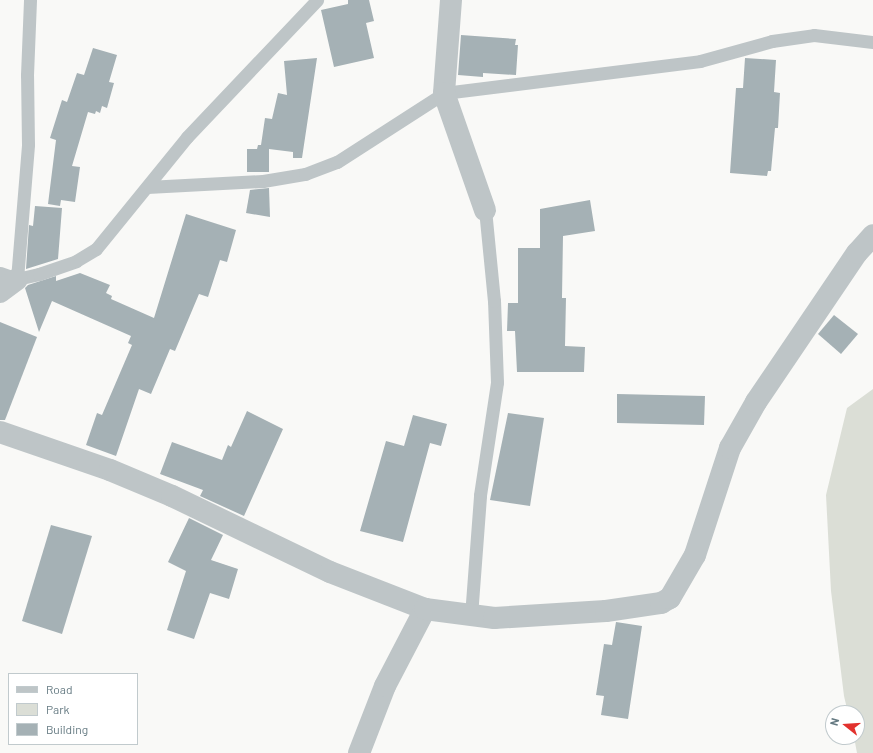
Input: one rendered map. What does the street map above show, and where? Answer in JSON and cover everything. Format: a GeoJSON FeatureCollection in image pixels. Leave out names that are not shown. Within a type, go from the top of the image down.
{"type":"FeatureCollection","features":[{"type":"Feature","properties":{"kind":"street"},"geometry":{"type":"LineString","coordinates":[[451,0],[444,93],[485,210]]}},
{"type":"Feature","properties":{"kind":"street"},"geometry":{"type":"LineString","coordinates":[[0,432],[110,470],[172,496],[330,572],[425,609],[494,618],[606,611],[661,603],[670,598],[695,555],[730,448],[756,402],[857,253],[873,235]]}},
{"type":"Feature","properties":{"kind":"street"},"geometry":{"type":"LineString","coordinates":[[359,753],[386,686],[425,609]]}},
{"type":"Feature","properties":{"kind":"lane"},"geometry":{"type":"LineString","coordinates":[[30,0],[27,74],[28,144],[6,281],[76,261],[96,249],[187,137],[317,0]]}},
{"type":"Feature","properties":{"kind":"lane"},"geometry":{"type":"LineString","coordinates":[[147,187],[263,181],[305,174],[337,162],[444,93],[700,61],[772,41],[814,35],[873,42]]}},
{"type":"Feature","properties":{"kind":"lane"},"geometry":{"type":"LineString","coordinates":[[471,616],[480,495],[497,382],[494,301],[485,210]]}},
{"type":"Feature","properties":{"kind":"green space"},"geometry":{"type":"Polygon","coordinates":[[[873,389],[873,753],[857,753],[856,745],[865,745],[865,705],[846,705],[831,591],[826,495],[847,408],[873,389]]]}},
{"type":"Feature","properties":{"kind":"building"},"geometry":{"type":"Polygon","coordinates":[[[348,0],[369,0],[374,21],[366,23],[374,58],[334,67],[321,10],[348,4],[348,0]]]}},
{"type":"Feature","properties":{"kind":"building"},"geometry":{"type":"Polygon","coordinates":[[[461,35],[516,39],[515,45],[518,45],[516,75],[483,73],[483,77],[458,75],[461,35]]]}},
{"type":"Feature","properties":{"kind":"building"},"geometry":{"type":"Polygon","coordinates":[[[93,48],[117,55],[109,82],[114,83],[107,108],[102,106],[100,113],[96,111],[95,114],[88,112],[72,166],[80,167],[75,202],[61,200],[60,206],[48,204],[56,140],[50,138],[62,100],[67,102],[77,73],[84,75],[93,48]]]}},
{"type":"Feature","properties":{"kind":"building"},"geometry":{"type":"Polygon","coordinates":[[[317,58],[302,158],[293,158],[293,152],[269,149],[269,172],[247,172],[247,149],[257,149],[258,145],[261,145],[265,118],[272,119],[278,93],[287,95],[284,61],[317,58]]]}},
{"type":"Feature","properties":{"kind":"building"},"geometry":{"type":"Polygon","coordinates":[[[745,58],[776,60],[774,92],[780,93],[778,128],[775,128],[771,171],[768,171],[767,176],[730,173],[736,88],[743,88],[745,58]]]}},
{"type":"Feature","properties":{"kind":"building"},"geometry":{"type":"Polygon","coordinates":[[[269,188],[270,217],[246,213],[250,190],[269,188]]]}},
{"type":"Feature","properties":{"kind":"building"},"geometry":{"type":"Polygon","coordinates":[[[590,200],[595,231],[563,236],[562,298],[566,298],[565,346],[585,347],[584,372],[517,372],[515,331],[507,331],[508,303],[518,303],[518,248],[540,248],[540,209],[590,200]]]}},
{"type":"Feature","properties":{"kind":"building"},"geometry":{"type":"Polygon","coordinates":[[[35,206],[62,208],[58,259],[26,269],[29,225],[33,226],[35,206]]]}},
{"type":"Feature","properties":{"kind":"building"},"geometry":{"type":"Polygon","coordinates":[[[186,214],[236,230],[227,262],[220,260],[208,297],[199,294],[175,351],[170,349],[151,394],[139,389],[116,456],[86,445],[97,413],[102,415],[132,345],[128,343],[131,336],[52,301],[39,332],[25,288],[28,285],[56,276],[56,281],[80,273],[110,285],[106,293],[112,296],[111,299],[154,318],[186,214]]]}},
{"type":"Feature","properties":{"kind":"building"},"geometry":{"type":"Polygon","coordinates":[[[834,315],[858,334],[841,354],[818,334],[834,315]]]}},
{"type":"Feature","properties":{"kind":"building"},"geometry":{"type":"Polygon","coordinates":[[[0,322],[37,337],[5,420],[0,420],[0,322]]]}},
{"type":"Feature","properties":{"kind":"building"},"geometry":{"type":"Polygon","coordinates":[[[617,394],[705,396],[704,425],[617,423],[617,394]]]}},
{"type":"Feature","properties":{"kind":"building"},"geometry":{"type":"Polygon","coordinates":[[[247,411],[283,429],[244,516],[200,496],[203,490],[160,474],[172,442],[222,460],[228,445],[231,447],[247,411]]]}},
{"type":"Feature","properties":{"kind":"building"},"geometry":{"type":"Polygon","coordinates":[[[508,413],[544,418],[530,506],[490,500],[508,413]]]}},
{"type":"Feature","properties":{"kind":"building"},"geometry":{"type":"Polygon","coordinates":[[[413,415],[447,424],[441,446],[430,443],[403,542],[360,531],[386,441],[404,446],[413,415]]]}},
{"type":"Feature","properties":{"kind":"building"},"geometry":{"type":"Polygon","coordinates":[[[189,518],[223,535],[211,560],[238,569],[229,599],[210,593],[194,639],[167,630],[186,571],[168,562],[189,518]]]}},
{"type":"Feature","properties":{"kind":"building"},"geometry":{"type":"Polygon","coordinates":[[[51,525],[92,536],[62,634],[22,621],[51,525]]]}},
{"type":"Feature","properties":{"kind":"building"},"geometry":{"type":"Polygon","coordinates":[[[616,622],[642,626],[628,719],[601,715],[604,696],[596,695],[604,644],[612,645],[616,622]]]}}]}
